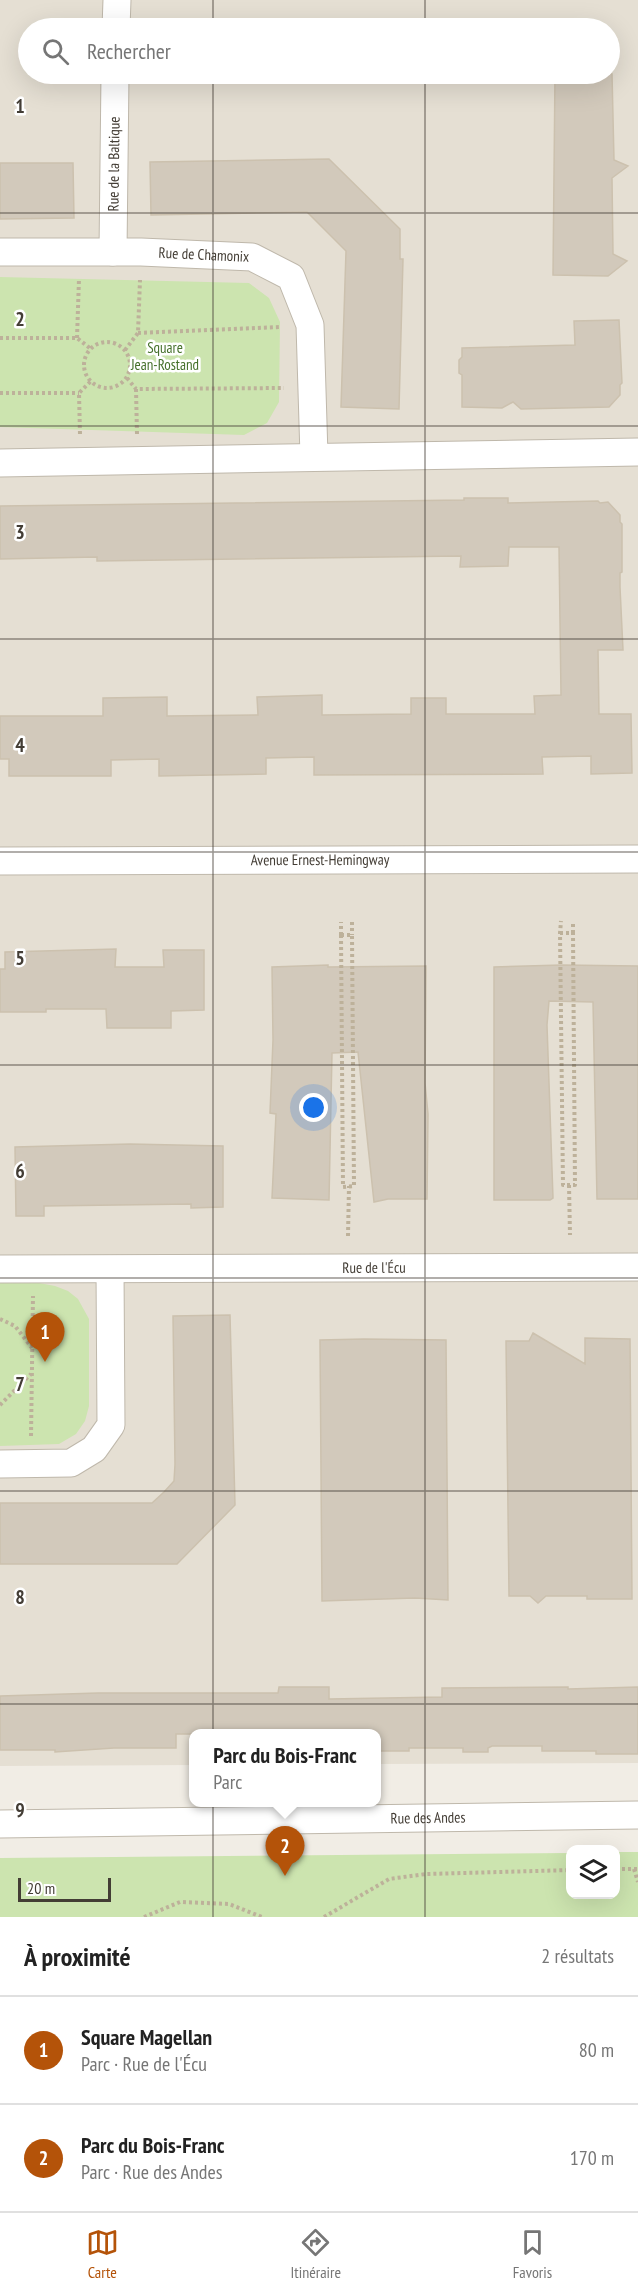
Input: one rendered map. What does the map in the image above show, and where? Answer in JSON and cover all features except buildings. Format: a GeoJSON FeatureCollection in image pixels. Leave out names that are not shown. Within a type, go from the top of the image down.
{"type":"FeatureCollection","features":[{"type":"Feature","properties":{"kind":"street"},"geometry":{"type":"LineString","coordinates":[[116,18],[117,0]]}},
{"type":"Feature","properties":{"kind":"street","name":"Rue de la Baltique"},"geometry":{"type":"LineString","coordinates":[[112,252],[116,84]]}},
{"type":"Feature","properties":{"kind":"street","name":"Rue de Chamonix"},"geometry":{"type":"LineString","coordinates":[[0,252],[141,252],[252,257],[291,277],[310,326],[314,456]]}},
{"type":"Feature","properties":{"kind":"street"},"geometry":{"type":"LineString","coordinates":[[0,463],[638,452]]}},
{"type":"Feature","properties":{"kind":"street","name":"Avenue Ernest-Hemingway"},"geometry":{"type":"LineString","coordinates":[[0,861],[638,859]]}},
{"type":"Feature","properties":{"kind":"street","name":"Rue de l'Écu"},"geometry":{"type":"LineString","coordinates":[[0,1269],[638,1268]]}},
{"type":"Feature","properties":{"kind":"street"},"geometry":{"type":"LineString","coordinates":[[0,1464],[71,1463],[94,1449],[111,1425],[110,1270]]}},
{"type":"Feature","properties":{"kind":"street","name":"Rue des Andes"},"geometry":{"type":"LineString","coordinates":[[0,1824],[638,1815]]}},
{"type":"Feature","properties":{"kind":"path"},"geometry":{"type":"LineString","coordinates":[[77,338],[79,252]]}},
{"type":"Feature","properties":{"kind":"path"},"geometry":{"type":"LineString","coordinates":[[125,350],[138,333],[141,252]]}},
{"type":"Feature","properties":{"kind":"path"},"geometry":{"type":"LineString","coordinates":[[138,333],[310,326]]}},
{"type":"Feature","properties":{"kind":"path"},"geometry":{"type":"LineString","coordinates":[[0,338],[77,338],[91,349]]}},
{"type":"Feature","properties":{"kind":"path"},"geometry":{"type":"LineString","coordinates":[[105,343],[125,350],[130,364],[127,378],[122,383],[108,388],[100,387],[91,381],[85,371],[85,363],[91,349],[105,343]]}},
{"type":"Feature","properties":{"kind":"path"},"geometry":{"type":"LineString","coordinates":[[127,378],[136,389],[137,462]]}},
{"type":"Feature","properties":{"kind":"path"},"geometry":{"type":"LineString","coordinates":[[0,393],[79,393],[91,381]]}},
{"type":"Feature","properties":{"kind":"path"},"geometry":{"type":"LineString","coordinates":[[136,389],[312,388]]}},
{"type":"Feature","properties":{"kind":"path"},"geometry":{"type":"LineString","coordinates":[[79,393],[80,462]]}},
{"type":"Feature","properties":{"kind":"path"},"geometry":{"type":"LineString","coordinates":[[561,921],[563,1185],[575,1185],[573,921]]}},
{"type":"Feature","properties":{"kind":"path"},"geometry":{"type":"LineString","coordinates":[[341,922],[343,1187],[354,1186],[352,922]]}},
{"type":"Feature","properties":{"kind":"path"},"geometry":{"type":"LineString","coordinates":[[560,933],[573,933]]}},
{"type":"Feature","properties":{"kind":"path"},"geometry":{"type":"LineString","coordinates":[[341,935],[352,935]]}},
{"type":"Feature","properties":{"kind":"path"},"geometry":{"type":"LineString","coordinates":[[569,1185],[570,1235]]}},
{"type":"Feature","properties":{"kind":"path"},"geometry":{"type":"LineString","coordinates":[[348,1236],[349,1186]]}},
{"type":"Feature","properties":{"kind":"path"},"geometry":{"type":"LineString","coordinates":[[31,1464],[33,1269]]}},
{"type":"Feature","properties":{"kind":"path"},"geometry":{"type":"LineString","coordinates":[[0,1319],[15,1326],[32,1348]]}},
{"type":"Feature","properties":{"kind":"path"},"geometry":{"type":"LineString","coordinates":[[0,1405],[32,1373]]}},
{"type":"Feature","properties":{"kind":"path"},"geometry":{"type":"LineString","coordinates":[[620,1869],[636,1869],[638,1882]]}},
{"type":"Feature","properties":{"kind":"path"},"geometry":{"type":"LineString","coordinates":[[324,1917],[389,1879],[426,1874],[566,1870]]}},
{"type":"Feature","properties":{"kind":"path"},"geometry":{"type":"LineString","coordinates":[[144,1917],[180,1902],[229,1904],[262,1917]]}},
{"type":"Feature","properties":{"kind":"shaded area"},"geometry":{"type":"Polygon","coordinates":[[[0,0],[638,0],[638,1763],[381,1764],[381,1729],[189,1729],[189,1765],[0,1766],[0,0]]]}},
{"type":"Feature","properties":{"kind":"green space","name":"Square Jean-Rostand"},"geometry":{"type":"Polygon","coordinates":[[[0,277],[249,283],[269,298],[280,322],[279,402],[267,423],[244,435],[0,427],[0,277]]]}},
{"type":"Feature","properties":{"kind":"green space"},"geometry":{"type":"Polygon","coordinates":[[[0,1283],[39,1283],[68,1291],[78,1299],[89,1319],[89,1406],[85,1421],[76,1434],[59,1444],[0,1446],[0,1283]]]}},
{"type":"Feature","properties":{"kind":"green space"},"geometry":{"type":"Polygon","coordinates":[[[620,1852],[638,1852],[638,1917],[0,1917],[0,1858],[566,1853],[566,1899],[620,1899],[620,1852]]]}},
{"type":"Feature","properties":{"kind":"place","name":"Square Magellan"},"geometry":{"type":"Point","coordinates":[45,1362]}},
{"type":"Feature","properties":{"kind":"place","name":"Parc du Bois-Franc"},"geometry":{"type":"Point","coordinates":[285,1876]}}]}
